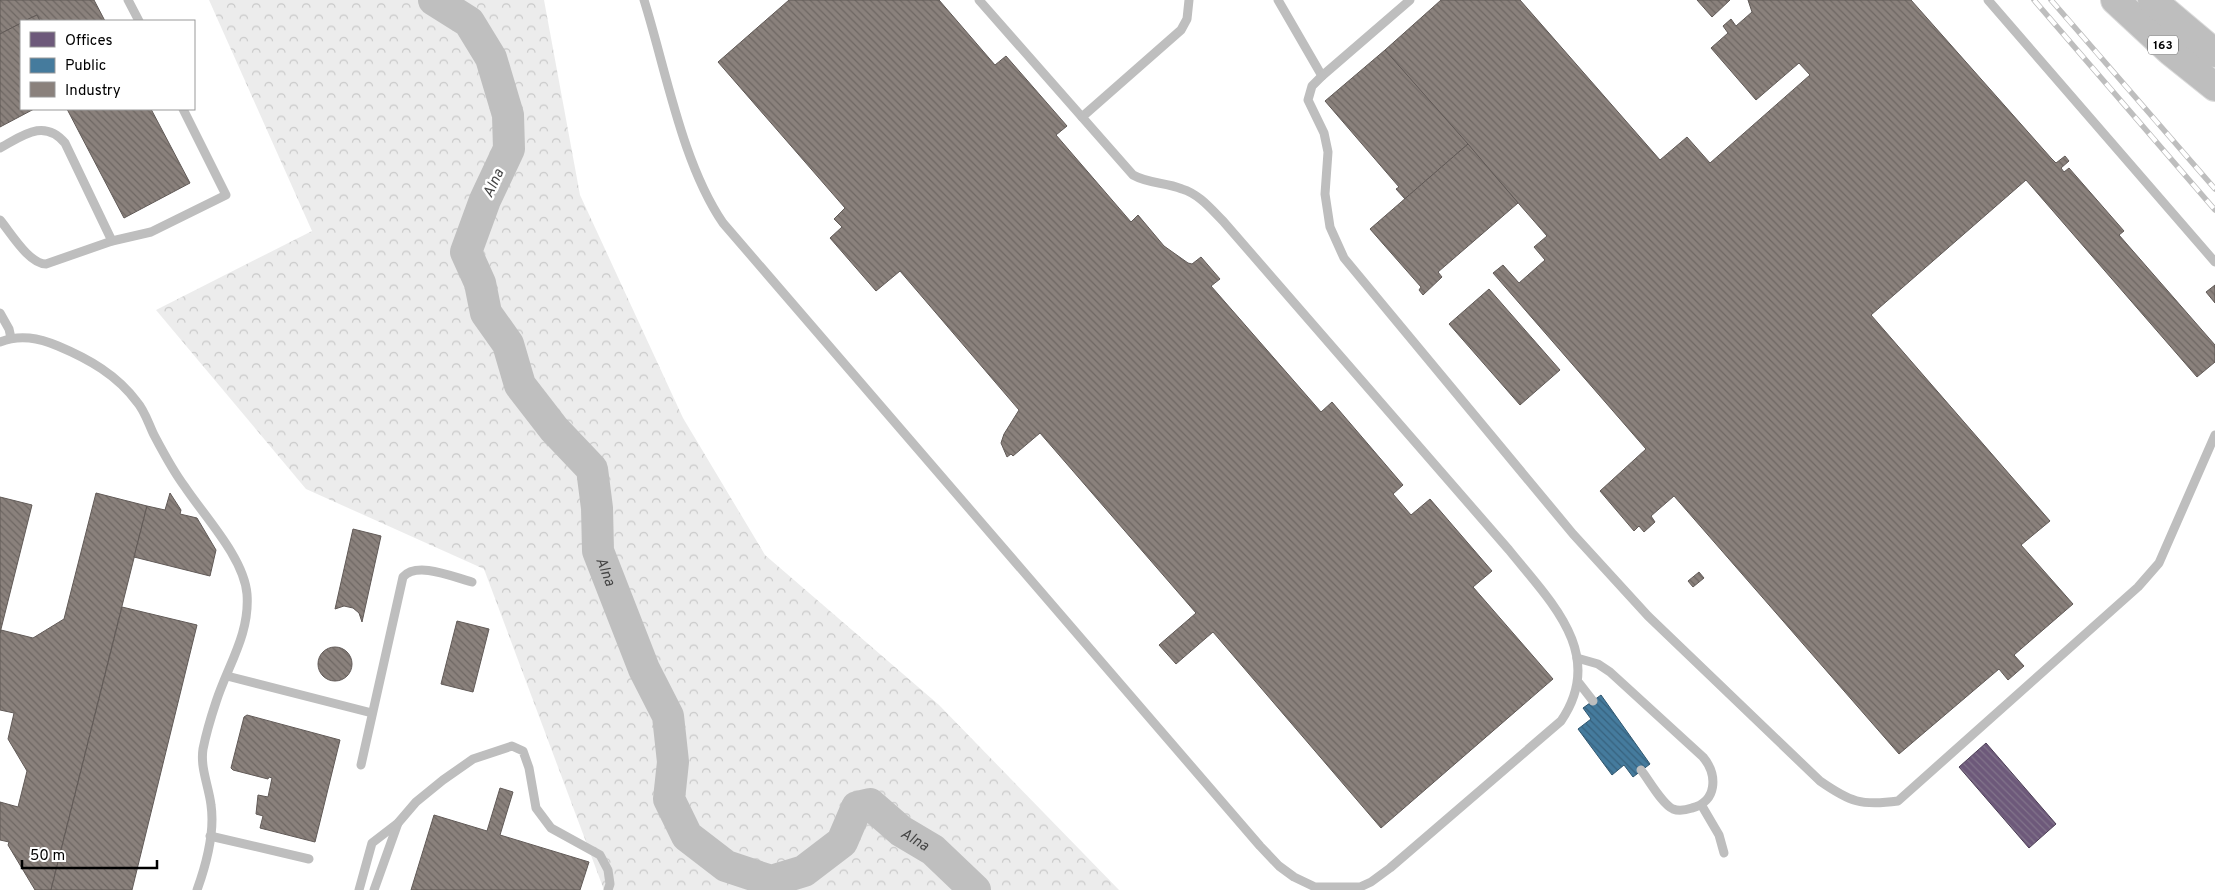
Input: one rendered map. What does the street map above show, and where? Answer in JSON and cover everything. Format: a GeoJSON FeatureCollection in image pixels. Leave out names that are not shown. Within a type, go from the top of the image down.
{"type":"FeatureCollection","features":[{"type":"Feature","properties":{"kind":"highway","name":"163"},"geometry":{"type":"LineString","coordinates":[[2115,0],[2170,51],[2215,87]]}},
{"type":"Feature","properties":{"kind":"highway","name":"163"},"geometry":{"type":"LineString","coordinates":[[2152,0],[2215,54]]}},
{"type":"Feature","properties":{"kind":"lane"},"geometry":{"type":"LineString","coordinates":[[128,0],[138,20]]}},
{"type":"Feature","properties":{"kind":"lane"},"geometry":{"type":"LineString","coordinates":[[644,0],[686,142],[712,206],[723,223],[1260,846],[1294,877],[1315,887],[1360,887],[1371,882],[1561,721],[1571,706],[1579,683],[1577,658],[1567,626],[1549,599],[1509,550],[1208,206],[1184,189],[1151,183],[1133,175],[979,0]]}},
{"type":"Feature","properties":{"kind":"lane"},"geometry":{"type":"LineString","coordinates":[[1082,117],[1181,30],[1187,19],[1189,0]]}},
{"type":"Feature","properties":{"kind":"lane"},"geometry":{"type":"LineString","coordinates":[[1278,0],[1322,76]]}},
{"type":"Feature","properties":{"kind":"lane"},"geometry":{"type":"LineString","coordinates":[[1410,0],[1322,76],[1312,86],[1308,100],[1324,133],[1328,152],[1325,194],[1330,227],[1344,258],[1573,534],[1648,616],[1820,781],[1845,798],[1874,804],[1898,801],[2138,587],[2159,563],[2215,435]]}},
{"type":"Feature","properties":{"kind":"lane"},"geometry":{"type":"LineString","coordinates":[[1988,0],[2215,262]]}},
{"type":"Feature","properties":{"kind":"lane"},"geometry":{"type":"LineString","coordinates":[[0,220],[32,259],[40,264],[53,263],[112,241],[151,232],[226,195],[184,110]]}},
{"type":"Feature","properties":{"kind":"lane"},"geometry":{"type":"LineString","coordinates":[[0,148],[37,131],[44,130],[59,135],[65,143],[112,241]]}},
{"type":"Feature","properties":{"kind":"lane"},"geometry":{"type":"LineString","coordinates":[[0,313],[9,329],[11,338]]}},
{"type":"Feature","properties":{"kind":"lane"},"geometry":{"type":"LineString","coordinates":[[0,342],[11,338],[35,339],[86,357],[122,385],[139,403],[169,464],[230,552],[242,574],[247,592],[248,609],[244,630],[216,701],[203,750],[203,761],[211,806],[210,836],[197,890]]}},
{"type":"Feature","properties":{"kind":"lane"},"geometry":{"type":"LineString","coordinates":[[362,765],[403,577],[408,572],[423,569],[472,582]]}},
{"type":"Feature","properties":{"kind":"lane"},"geometry":{"type":"LineString","coordinates":[[1577,658],[1598,664],[1610,672],[1703,756],[1709,764],[1712,773],[1711,795],[1702,806],[1674,810],[1665,803],[1642,770]]}},
{"type":"Feature","properties":{"kind":"lane"},"geometry":{"type":"LineString","coordinates":[[226,676],[372,713]]}},
{"type":"Feature","properties":{"kind":"lane"},"geometry":{"type":"LineString","coordinates":[[1579,683],[1593,701]]}},
{"type":"Feature","properties":{"kind":"lane"},"geometry":{"type":"LineString","coordinates":[[359,890],[372,843],[398,823],[416,802],[442,780],[473,759],[512,746],[523,751],[529,768],[536,808],[551,828],[600,855],[608,870],[610,884],[608,890]]}},
{"type":"Feature","properties":{"kind":"lane"},"geometry":{"type":"LineString","coordinates":[[1702,806],[1719,835],[1724,853]]}},
{"type":"Feature","properties":{"kind":"lane"},"geometry":{"type":"LineString","coordinates":[[374,890],[398,823]]}},
{"type":"Feature","properties":{"kind":"lane"},"geometry":{"type":"LineString","coordinates":[[210,836],[309,859]]}},
{"type":"Feature","properties":{"kind":"green space"},"geometry":{"type":"Polygon","coordinates":[[[209,0],[544,0],[580,195],[683,418],[765,555],[939,705],[1119,890],[604,890],[484,569],[306,489],[156,310],[312,231],[209,0]]]}},
{"type":"Feature","properties":{"kind":"building: Offices"},"geometry":{"type":"Polygon","coordinates":[[[1986,743],[2056,824],[2029,848],[1959,767],[1986,743]]]}},
{"type":"Feature","properties":{"kind":"building: Public"},"geometry":{"type":"Polygon","coordinates":[[[1601,695],[1650,764],[1633,777],[1624,765],[1612,775],[1578,729],[1591,719],[1583,708],[1601,695]]]}},
{"type":"Feature","properties":{"kind":"building: Industry"},"geometry":{"type":"Polygon","coordinates":[[[0,0],[94,0],[104,20],[40,20],[37,15],[27,20],[20,20],[20,24],[0,34],[0,0]]]}},
{"type":"Feature","properties":{"kind":"building: Industry"},"geometry":{"type":"Polygon","coordinates":[[[789,0],[939,0],[995,65],[1006,56],[1067,126],[1056,135],[1131,222],[1138,215],[1164,246],[1188,263],[1192,264],[1201,257],[1220,279],[1211,286],[1321,412],[1332,402],[1403,485],[1393,494],[1411,515],[1430,499],[1492,571],[1473,587],[1553,679],[1381,828],[1213,632],[1176,664],[1159,645],[1196,613],[1040,433],[1013,456],[1011,454],[1007,457],[1001,443],[1004,434],[1019,410],[900,271],[876,291],[830,238],[842,227],[834,219],[845,208],[718,62],[789,0]]]}},
{"type":"Feature","properties":{"kind":"building: Industry"},"geometry":{"type":"Polygon","coordinates":[[[1441,0],[1520,0],[1660,160],[1687,137],[1710,163],[1810,75],[1799,63],[1756,100],[1711,48],[1728,33],[1723,26],[1731,19],[1736,26],[1752,12],[1748,0],[1911,0],[2051,158],[2056,163],[2065,156],[2069,161],[2061,168],[2064,172],[2069,168],[2124,231],[2119,235],[2215,345],[2215,362],[2197,377],[2026,180],[1871,315],[2050,521],[2021,545],[2073,604],[2014,655],[2024,666],[2008,680],[1999,669],[1899,754],[1674,496],[1651,516],[1655,522],[1644,532],[1639,526],[1634,531],[1600,491],[1646,449],[1493,273],[1503,265],[1519,283],[1545,260],[1534,247],[1547,236],[1385,50],[1441,0]]]}},
{"type":"Feature","properties":{"kind":"building: Industry"},"geometry":{"type":"Polygon","coordinates":[[[1697,0],[1730,0],[1712,17],[1697,0]]]}},
{"type":"Feature","properties":{"kind":"building: Industry"},"geometry":{"type":"Polygon","coordinates":[[[37,15],[40,20],[26,20],[37,15]]]}},
{"type":"Feature","properties":{"kind":"building: Industry"},"geometry":{"type":"Polygon","coordinates":[[[20,24],[20,110],[32,110],[0,127],[0,34],[20,24]]]}},
{"type":"Feature","properties":{"kind":"building: Industry"},"geometry":{"type":"Polygon","coordinates":[[[1385,50],[1468,144],[1405,199],[1396,189],[1399,187],[1325,101],[1385,50]]]}},
{"type":"Feature","properties":{"kind":"building: Industry"},"geometry":{"type":"Polygon","coordinates":[[[68,110],[152,110],[190,183],[124,218],[68,110]]]}},
{"type":"Feature","properties":{"kind":"building: Industry"},"geometry":{"type":"Polygon","coordinates":[[[1468,144],[1518,203],[1438,272],[1442,277],[1423,295],[1419,290],[1421,287],[1370,229],[1468,144]]]}},
{"type":"Feature","properties":{"kind":"building: Industry"},"geometry":{"type":"Polygon","coordinates":[[[2215,285],[2215,303],[2206,292],[2215,285]]]}},
{"type":"Feature","properties":{"kind":"building: Industry"},"geometry":{"type":"Polygon","coordinates":[[[1489,289],[1560,370],[1520,405],[1449,324],[1489,289]]]}},
{"type":"Feature","properties":{"kind":"building: Industry"},"geometry":{"type":"Polygon","coordinates":[[[96,493],[147,506],[51,890],[35,890],[8,845],[9,842],[0,840],[0,802],[18,807],[27,771],[8,739],[14,713],[0,710],[0,633],[1,630],[33,638],[64,619],[96,493]]]}},
{"type":"Feature","properties":{"kind":"building: Industry"},"geometry":{"type":"Polygon","coordinates":[[[170,493],[181,510],[180,514],[197,518],[216,550],[210,576],[134,557],[147,506],[165,510],[170,493]]]}},
{"type":"Feature","properties":{"kind":"building: Industry"},"geometry":{"type":"Polygon","coordinates":[[[0,497],[32,505],[0,633],[0,497]]]}},
{"type":"Feature","properties":{"kind":"building: Industry"},"geometry":{"type":"Polygon","coordinates":[[[353,529],[381,536],[362,622],[359,613],[353,608],[344,606],[335,609],[353,529]]]}},
{"type":"Feature","properties":{"kind":"building: Industry"},"geometry":{"type":"Polygon","coordinates":[[[1699,572],[1704,578],[1693,587],[1688,581],[1699,572]]]}},
{"type":"Feature","properties":{"kind":"building: Industry"},"geometry":{"type":"Polygon","coordinates":[[[122,607],[197,625],[132,890],[51,890],[122,607]]]}},
{"type":"Feature","properties":{"kind":"building: Industry"},"geometry":{"type":"Polygon","coordinates":[[[457,621],[489,629],[473,692],[441,684],[457,621]]]}},
{"type":"Feature","properties":{"kind":"building: Industry"},"geometry":{"type":"Polygon","coordinates":[[[335,647],[347,652],[352,664],[347,676],[335,681],[323,676],[318,664],[323,652],[335,647]]]}},
{"type":"Feature","properties":{"kind":"building: Industry"},"geometry":{"type":"Polygon","coordinates":[[[247,715],[340,740],[315,842],[260,828],[263,816],[256,814],[258,795],[268,797],[272,778],[269,777],[268,779],[231,768],[244,717],[247,715]]]}},
{"type":"Feature","properties":{"kind":"building: Industry"},"geometry":{"type":"Polygon","coordinates":[[[500,788],[513,792],[500,835],[589,862],[580,890],[411,890],[434,815],[487,831],[500,788]]]}},
{"type":"Feature","properties":{"kind":"waterway","name":"Alna"},"geometry":{"type":"LineString","coordinates":[[434,0],[469,22],[491,58],[508,115],[509,149],[485,200],[466,252],[480,283],[486,313],[508,344],[520,385],[554,429],[592,469],[597,508],[598,551],[644,669],[668,716],[673,762],[669,799],[687,836],[726,866],[771,881],[804,871],[842,842],[857,807],[870,804],[901,831],[933,850],[975,890]]}},
{"type":"Feature","properties":{"kind":"railway"},"geometry":{"type":"LineString","coordinates":[[2034,0],[2215,210]]}},
{"type":"Feature","properties":{"kind":"railway"},"geometry":{"type":"LineString","coordinates":[[2051,0],[2215,189]]}}]}
